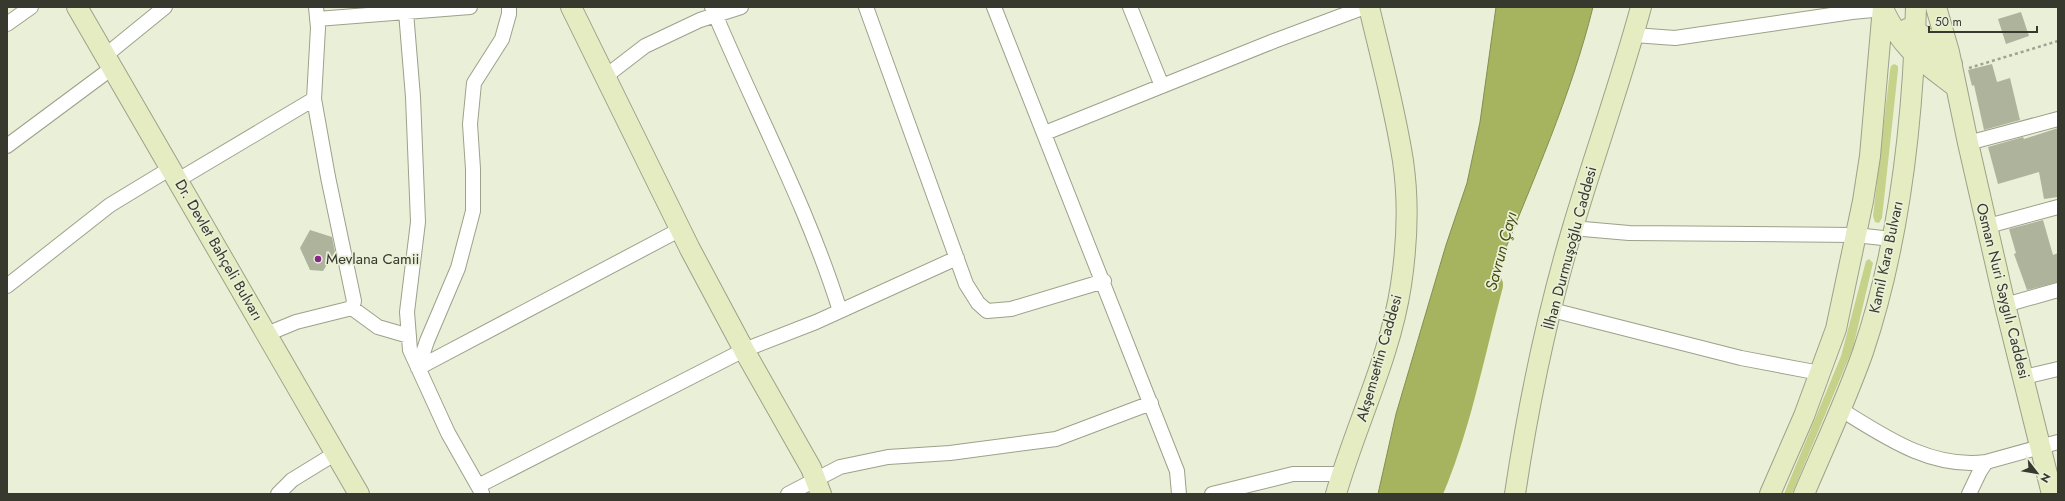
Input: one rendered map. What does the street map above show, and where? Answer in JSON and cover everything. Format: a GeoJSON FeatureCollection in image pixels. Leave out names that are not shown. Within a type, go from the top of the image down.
{"type":"FeatureCollection","features":[{"type":"Feature","properties":{"kind":"street"},"geometry":{"type":"LineString","coordinates":[[7,24],[31,7]]}},
{"type":"Feature","properties":{"kind":"street","name":"Dr. Devlet Bahçeli Bulvarı"},"geometry":{"type":"LineString","coordinates":[[77,7],[359,494]]}},
{"type":"Feature","properties":{"kind":"street"},"geometry":{"type":"LineString","coordinates":[[7,146],[109,62],[165,7]]}},
{"type":"Feature","properties":{"kind":"street"},"geometry":{"type":"LineString","coordinates":[[352,308],[354,301],[328,177],[314,99],[317,13],[406,12],[470,7]]}},
{"type":"Feature","properties":{"kind":"street"},"geometry":{"type":"LineString","coordinates":[[418,368],[427,341],[458,268],[473,211],[473,169],[470,124],[474,83],[502,39],[509,14],[509,7]]}},
{"type":"Feature","properties":{"kind":"street"},"geometry":{"type":"LineString","coordinates":[[571,7],[681,229],[744,350],[811,468],[819,487]]}},
{"type":"Feature","properties":{"kind":"street"},"geometry":{"type":"LineString","coordinates":[[606,76],[645,46],[700,20],[714,11],[740,7]]}},
{"type":"Feature","properties":{"kind":"street"},"geometry":{"type":"LineString","coordinates":[[866,7],[966,284],[978,303],[987,311],[1011,309],[1104,281]]}},
{"type":"Feature","properties":{"kind":"street"},"geometry":{"type":"LineString","coordinates":[[994,7],[1152,403],[1177,471],[1179,494]]}},
{"type":"Feature","properties":{"kind":"street"},"geometry":{"type":"LineString","coordinates":[[1130,7],[1162,86]]}},
{"type":"Feature","properties":{"kind":"street"},"geometry":{"type":"LineString","coordinates":[[1045,133],[1365,7]]}},
{"type":"Feature","properties":{"kind":"street","name":"Akşemsettin Caddesi"},"geometry":{"type":"LineString","coordinates":[[1336,494],[1375,383],[1391,328],[1400,286],[1405,249],[1406,212],[1403,162],[1369,7]]}},
{"type":"Feature","properties":{"kind":"street","name":"İlhan Durmuşoğlu Caddesi"},"geometry":{"type":"LineString","coordinates":[[1515,494],[1537,378],[1572,228],[1634,35],[1641,7]]}},
{"type":"Feature","properties":{"kind":"street","name":"Kamil Kara Bulvarı"},"geometry":{"type":"LineString","coordinates":[[1804,494],[1863,351],[1886,268],[1903,173],[1915,56],[1916,7]]}},
{"type":"Feature","properties":{"kind":"street","name":"Osman Nuri Saygılı Caddesi"},"geometry":{"type":"LineString","coordinates":[[1936,7],[1954,75],[2005,304],[2024,377],[2049,445],[2052,494]]}},
{"type":"Feature","properties":{"kind":"street"},"geometry":{"type":"LineString","coordinates":[[1634,35],[1675,38],[1883,8]]}},
{"type":"Feature","properties":{"kind":"street"},"geometry":{"type":"LineString","coordinates":[[1883,8],[1894,31],[1915,56],[1954,75]]}},
{"type":"Feature","properties":{"kind":"street"},"geometry":{"type":"LineString","coordinates":[[1770,494],[1804,416],[1836,329],[1870,156],[1880,58],[1883,8]]}},
{"type":"Feature","properties":{"kind":"street"},"geometry":{"type":"LineString","coordinates":[[714,11],[786,170],[830,280],[840,311]]}},
{"type":"Feature","properties":{"kind":"street"},"geometry":{"type":"LineString","coordinates":[[406,12],[413,97],[418,222],[407,312],[410,350],[448,434],[480,490],[744,350],[840,311],[957,258]]}},
{"type":"Feature","properties":{"kind":"street"},"geometry":{"type":"LineString","coordinates":[[1880,58],[1889,37],[1894,31],[1902,28],[1916,31],[1937,48],[1954,75]]}},
{"type":"Feature","properties":{"kind":"street"},"geometry":{"type":"LineString","coordinates":[[7,286],[110,205],[174,174],[314,99]]}},
{"type":"Feature","properties":{"kind":"street"},"geometry":{"type":"LineString","coordinates":[[1968,143],[2058,119]]}},
{"type":"Feature","properties":{"kind":"street"},"geometry":{"type":"LineString","coordinates":[[1988,226],[2058,207]]}},
{"type":"Feature","properties":{"kind":"street"},"geometry":{"type":"LineString","coordinates":[[1572,228],[1629,233],[1855,235],[1892,239]]}},
{"type":"Feature","properties":{"kind":"street"},"geometry":{"type":"LineString","coordinates":[[418,368],[681,229]]}},
{"type":"Feature","properties":{"kind":"street"},"geometry":{"type":"LineString","coordinates":[[2005,304],[2058,290]]}},
{"type":"Feature","properties":{"kind":"street"},"geometry":{"type":"LineString","coordinates":[[352,308],[378,327],[409,336]]}},
{"type":"Feature","properties":{"kind":"street"},"geometry":{"type":"LineString","coordinates":[[267,334],[296,322],[352,308]]}},
{"type":"Feature","properties":{"kind":"street"},"geometry":{"type":"LineString","coordinates":[[1552,310],[1741,358],[1820,373]]}},
{"type":"Feature","properties":{"kind":"street"},"geometry":{"type":"LineString","coordinates":[[2024,377],[2058,369]]}},
{"type":"Feature","properties":{"kind":"street"},"geometry":{"type":"LineString","coordinates":[[788,494],[819,487],[840,467],[888,457],[950,453],[1056,439],[1152,403]]}},
{"type":"Feature","properties":{"kind":"street"},"geometry":{"type":"LineString","coordinates":[[1840,409],[1890,440],[1935,459],[1954,463],[1986,462],[2049,445]]}},
{"type":"Feature","properties":{"kind":"street"},"geometry":{"type":"LineString","coordinates":[[278,494],[292,480],[336,453]]}},
{"type":"Feature","properties":{"kind":"street"},"geometry":{"type":"LineString","coordinates":[[1969,494],[1986,462]]}},
{"type":"Feature","properties":{"kind":"street"},"geometry":{"type":"LineString","coordinates":[[1212,494],[1293,474],[1342,474]]}},
{"type":"Feature","properties":{"kind":"path"},"geometry":{"type":"LineString","coordinates":[[1954,75],[2058,41]]}},
{"type":"Feature","properties":{"kind":"shaded area"},"geometry":{"type":"Polygon","coordinates":[[[1894,64],[1898,66],[1898,70],[1882,218],[1879,223],[1875,222],[1873,216],[1890,70],[1891,66],[1894,64]]]}},
{"type":"Feature","properties":{"kind":"shaded area"},"geometry":{"type":"Polygon","coordinates":[[[1869,259],[1873,263],[1853,348],[1792,494],[1784,494],[1841,356],[1866,261],[1869,259]]]}},
{"type":"Feature","properties":{"kind":"water"},"geometry":{"type":"Polygon","coordinates":[[[1496,7],[1593,7],[1563,105],[1490,290],[1451,412],[1440,452],[1431,494],[1378,494],[1396,414],[1446,245],[1467,183],[1480,122],[1496,7]]]}},
{"type":"Feature","properties":{"kind":"building"},"geometry":{"type":"Polygon","coordinates":[[[2021,12],[2029,36],[2006,44],[1998,19],[2021,12]]]}},
{"type":"Feature","properties":{"kind":"building"},"geometry":{"type":"Polygon","coordinates":[[[1992,64],[1997,82],[2010,78],[2020,120],[1984,130],[1974,85],[1972,86],[1968,70],[1992,64]]]}},
{"type":"Feature","properties":{"kind":"building"},"geometry":{"type":"Polygon","coordinates":[[[2058,128],[2058,197],[2044,199],[2039,172],[1998,184],[1988,147],[2023,137],[2024,139],[2058,128]]]}},
{"type":"Feature","properties":{"kind":"building"},"geometry":{"type":"Polygon","coordinates":[[[2043,220],[2053,255],[2058,253],[2058,282],[2027,290],[2014,254],[2016,253],[2009,229],[2043,220]]]}},
{"type":"Feature","properties":{"kind":"building","name":"Mevlana Camii"},"geometry":{"type":"Polygon","coordinates":[[[310,230],[332,237],[335,252],[323,271],[310,270],[300,248],[310,230]]]}},
{"type":"Feature","properties":{"kind":"waterway","name":"Savrun Çayı"},"geometry":{"type":"LineString","coordinates":[[1429,494],[1456,417],[1490,285]]}},
{"type":"Feature","properties":{"kind":"place","name":"Mevlana Camii"},"geometry":{"type":"Point","coordinates":[318,259]}}]}
